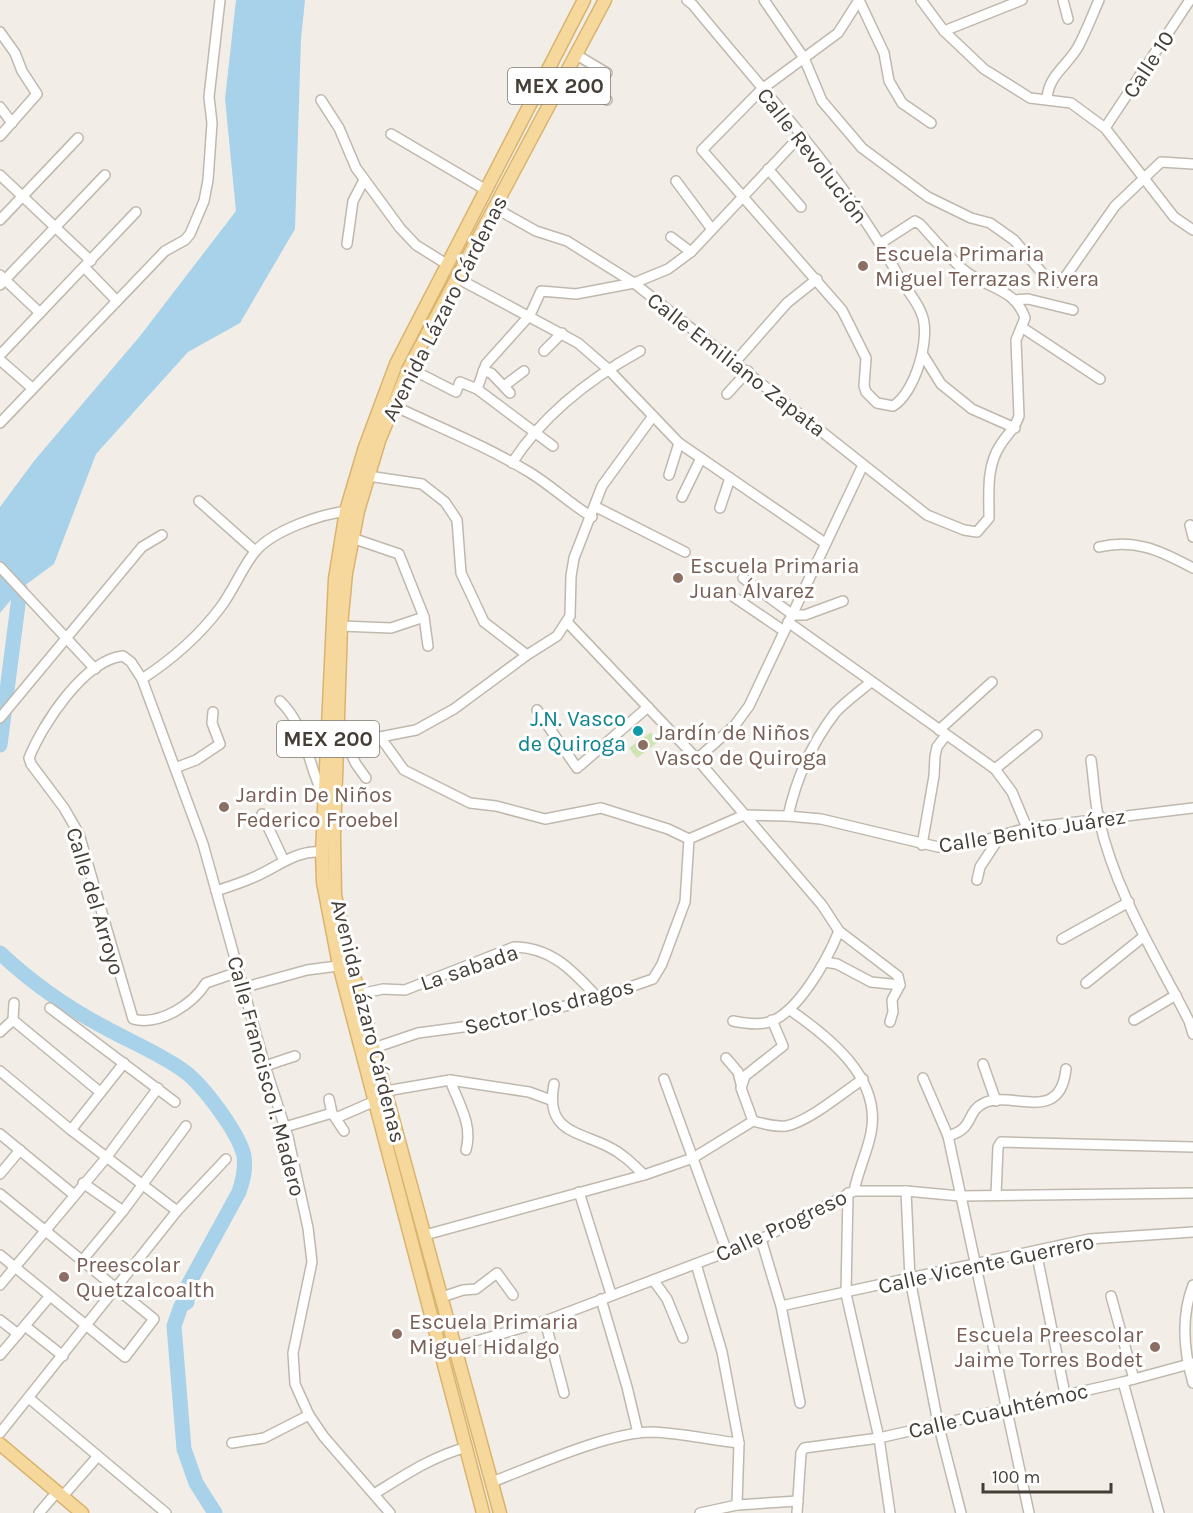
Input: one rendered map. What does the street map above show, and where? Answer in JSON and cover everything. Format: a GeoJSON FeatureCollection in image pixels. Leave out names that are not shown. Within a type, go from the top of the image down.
{"type":"FeatureCollection","features":[{"type":"Feature","properties":{"kind":"main road","name":"Avenida Lázaro Cárdenas"},"geometry":{"type":"LineString","coordinates":[[500,1513],[359,992],[345,965],[323,882],[322,852],[335,579],[365,447],[389,381],[584,0]]}},
{"type":"Feature","properties":{"kind":"main road","name":"Avenida Lázaro Cárdenas"},"geometry":{"type":"LineString","coordinates":[[483,1513],[348,1000],[335,895],[334,838],[339,729],[340,626],[352,538],[352,511],[368,476],[392,405],[493,207],[605,0]]}},
{"type":"Feature","properties":{"kind":"main road"},"geometry":{"type":"LineString","coordinates":[[0,1444],[82,1513]]}},
{"type":"Feature","properties":{"kind":"street"},"geometry":{"type":"LineString","coordinates":[[0,423],[165,250],[185,240],[204,201],[208,180],[212,123],[209,97],[220,0]]}},
{"type":"Feature","properties":{"kind":"street"},"geometry":{"type":"LineString","coordinates":[[764,0],[804,58],[822,101],[862,148],[928,197],[972,218],[990,223],[1014,240],[1049,281],[1063,280],[1115,206],[1161,162],[1193,164]]}},
{"type":"Feature","properties":{"kind":"street"},"geometry":{"type":"LineString","coordinates":[[736,361],[781,309],[817,279],[702,150],[762,89],[838,33],[859,0]]}},
{"type":"Feature","properties":{"kind":"street"},"geometry":{"type":"LineString","coordinates":[[859,0],[884,53],[889,81],[902,103],[931,123]]}},
{"type":"Feature","properties":{"kind":"street"},"geometry":{"type":"LineString","coordinates":[[921,0],[944,31],[993,75],[1030,98],[1047,98],[1071,103],[1106,128],[1174,217],[1193,230]]}},
{"type":"Feature","properties":{"kind":"street"},"geometry":{"type":"LineString","coordinates":[[996,0],[998,12]]}},
{"type":"Feature","properties":{"kind":"street"},"geometry":{"type":"LineString","coordinates":[[944,31],[998,12],[1023,0]]}},
{"type":"Feature","properties":{"kind":"street"},"geometry":{"type":"LineString","coordinates":[[1063,0],[1068,19]]}},
{"type":"Feature","properties":{"kind":"street"},"geometry":{"type":"LineString","coordinates":[[1047,98],[1048,88],[1060,67],[1076,51],[1099,0]]}},
{"type":"Feature","properties":{"kind":"street","name":"Calle 10"},"geometry":{"type":"LineString","coordinates":[[1106,128],[1190,0]]}},
{"type":"Feature","properties":{"kind":"street","name":"Calle Revolución"},"geometry":{"type":"LineString","coordinates":[[692,2],[801,135],[881,243],[924,318],[923,356],[901,401],[893,406],[882,404],[871,399],[866,392],[864,386],[866,358],[861,345],[843,310],[817,279]]}},
{"type":"Feature","properties":{"kind":"street"},"geometry":{"type":"LineString","coordinates":[[0,136],[37,94],[1,36]]}},
{"type":"Feature","properties":{"kind":"street"},"geometry":{"type":"LineString","coordinates":[[575,54],[608,73]]}},
{"type":"Feature","properties":{"kind":"street"},"geometry":{"type":"LineString","coordinates":[[549,70],[607,100]]}},
{"type":"Feature","properties":{"kind":"street"},"geometry":{"type":"LineString","coordinates":[[321,100],[339,128],[356,168],[400,228],[416,244],[448,265]]}},
{"type":"Feature","properties":{"kind":"street"},"geometry":{"type":"LineString","coordinates":[[0,107],[12,123]]}},
{"type":"Feature","properties":{"kind":"street"},"geometry":{"type":"LineString","coordinates":[[391,134],[486,190]]}},
{"type":"Feature","properties":{"kind":"street"},"geometry":{"type":"LineString","coordinates":[[477,389],[483,371],[492,356],[530,315],[544,290],[576,294],[634,283],[668,269],[691,252],[711,228],[801,135]]}},
{"type":"Feature","properties":{"kind":"street"},"geometry":{"type":"LineString","coordinates":[[0,220],[78,138]]}},
{"type":"Feature","properties":{"kind":"street"},"geometry":{"type":"LineString","coordinates":[[768,169],[801,207]]}},
{"type":"Feature","properties":{"kind":"street"},"geometry":{"type":"LineString","coordinates":[[0,175],[56,228],[117,301]]}},
{"type":"Feature","properties":{"kind":"street"},"geometry":{"type":"LineString","coordinates":[[40,313],[2,280],[56,228],[105,175]]}},
{"type":"Feature","properties":{"kind":"street"},"geometry":{"type":"LineString","coordinates":[[347,244],[353,201],[364,180]]}},
{"type":"Feature","properties":{"kind":"street"},"geometry":{"type":"LineString","coordinates":[[676,181],[711,228]]}},
{"type":"Feature","properties":{"kind":"street","name":"Calle Emiliano Zapata"},"geometry":{"type":"LineString","coordinates":[[493,207],[537,231],[567,241],[634,283],[694,332],[736,361],[927,515],[973,532],[986,524],[990,518],[989,469],[1001,444],[1016,428]]}},
{"type":"Feature","properties":{"kind":"street"},"geometry":{"type":"LineString","coordinates":[[32,388],[0,358],[136,212]]}},
{"type":"Feature","properties":{"kind":"street"},"geometry":{"type":"LineString","coordinates":[[881,243],[915,221],[966,272],[993,285],[1022,307],[1024,323],[1016,340],[1019,416],[1016,428],[972,409],[941,384],[923,356]]}},
{"type":"Feature","properties":{"kind":"street"},"geometry":{"type":"LineString","coordinates":[[671,237],[691,252]]}},
{"type":"Feature","properties":{"kind":"street"},"geometry":{"type":"LineString","coordinates":[[458,278],[578,343],[608,369],[679,443],[825,543]]}},
{"type":"Feature","properties":{"kind":"street"},"geometry":{"type":"LineString","coordinates":[[1014,300],[1028,299],[1073,310]]}},
{"type":"Feature","properties":{"kind":"street"},"geometry":{"type":"LineString","coordinates":[[1024,323],[1100,380]]}},
{"type":"Feature","properties":{"kind":"street"},"geometry":{"type":"LineString","coordinates":[[544,351],[562,333]]}},
{"type":"Feature","properties":{"kind":"street"},"geometry":{"type":"LineString","coordinates":[[512,463],[540,423],[608,369],[639,351]]}},
{"type":"Feature","properties":{"kind":"street"},"geometry":{"type":"LineString","coordinates":[[409,368],[455,392],[460,382],[477,389],[553,446]]}},
{"type":"Feature","properties":{"kind":"street"},"geometry":{"type":"LineString","coordinates":[[483,371],[491,373],[507,389],[524,371]]}},
{"type":"Feature","properties":{"kind":"street"},"geometry":{"type":"LineString","coordinates":[[727,394],[748,371]]}},
{"type":"Feature","properties":{"kind":"street"},"geometry":{"type":"LineString","coordinates":[[392,405],[512,463],[552,487],[565,500],[592,517]]}},
{"type":"Feature","properties":{"kind":"street"},"geometry":{"type":"LineString","coordinates":[[339,729],[380,737],[416,730],[454,710],[527,655],[557,636],[570,616],[574,558],[596,507],[602,486],[652,416]]}},
{"type":"Feature","properties":{"kind":"street"},"geometry":{"type":"LineString","coordinates":[[669,476],[679,443]]}},
{"type":"Feature","properties":{"kind":"street"},"geometry":{"type":"LineString","coordinates":[[682,497],[701,458]]}},
{"type":"Feature","properties":{"kind":"street"},"geometry":{"type":"LineString","coordinates":[[697,759],[735,725],[748,706],[863,465]]}},
{"type":"Feature","properties":{"kind":"street"},"geometry":{"type":"LineString","coordinates":[[368,476],[422,484],[445,502],[456,520],[461,573],[484,622],[527,655]]}},
{"type":"Feature","properties":{"kind":"street"},"geometry":{"type":"LineString","coordinates":[[720,508],[730,478]]}},
{"type":"Feature","properties":{"kind":"street"},"geometry":{"type":"LineString","coordinates":[[199,501],[255,551]]}},
{"type":"Feature","properties":{"kind":"street"},"geometry":{"type":"LineString","coordinates":[[596,507],[685,552]]}},
{"type":"Feature","properties":{"kind":"street"},"geometry":{"type":"LineString","coordinates":[[142,679],[161,666],[221,607],[255,551],[296,526],[352,511]]}},
{"type":"Feature","properties":{"kind":"street"},"geometry":{"type":"LineString","coordinates":[[1190,525],[1193,537]]}},
{"type":"Feature","properties":{"kind":"street"},"geometry":{"type":"LineString","coordinates":[[0,718],[34,674],[142,547],[162,535]]}},
{"type":"Feature","properties":{"kind":"street"},"geometry":{"type":"LineString","coordinates":[[352,538],[399,554],[424,617],[428,645]]}},
{"type":"Feature","properties":{"kind":"street"},"geometry":{"type":"LineString","coordinates":[[1099,547],[1118,543],[1134,544],[1157,549],[1193,567]]}},
{"type":"Feature","properties":{"kind":"street"},"geometry":{"type":"LineString","coordinates":[[0,567],[95,669]]}},
{"type":"Feature","properties":{"kind":"street"},"geometry":{"type":"LineString","coordinates":[[743,578],[789,623],[995,769],[1012,792],[1027,828]]}},
{"type":"Feature","properties":{"kind":"street"},"geometry":{"type":"LineString","coordinates":[[731,595],[789,623]]}},
{"type":"Feature","properties":{"kind":"street"},"geometry":{"type":"LineString","coordinates":[[789,623],[843,601]]}},
{"type":"Feature","properties":{"kind":"street"},"geometry":{"type":"LineString","coordinates":[[340,626],[391,628],[424,617]]}},
{"type":"Feature","properties":{"kind":"street"},"geometry":{"type":"LineString","coordinates":[[567,622],[697,759],[822,905],[838,931],[899,980]]}},
{"type":"Feature","properties":{"kind":"street","name":"Calle Francisco I. Madero"},"geometry":{"type":"LineString","coordinates":[[95,669],[114,657],[123,657],[131,662],[142,679],[203,844],[265,1066],[285,1127],[308,1228],[312,1262],[293,1353],[296,1384],[309,1415],[324,1437],[390,1513]]}},
{"type":"Feature","properties":{"kind":"street","name":"Calle del Arroyo"},"geometry":{"type":"LineString","coordinates":[[95,669],[60,701],[29,758],[79,834],[133,1019],[148,1020],[166,1015],[190,1000],[206,982],[238,972]]}},
{"type":"Feature","properties":{"kind":"street"},"geometry":{"type":"LineString","coordinates":[[788,816],[802,771],[829,723],[836,712],[871,682]]}},
{"type":"Feature","properties":{"kind":"street"},"geometry":{"type":"LineString","coordinates":[[922,845],[934,776],[935,756],[943,733],[992,682]]}},
{"type":"Feature","properties":{"kind":"street"},"geometry":{"type":"LineString","coordinates":[[280,701],[299,726],[314,779],[326,801]]}},
{"type":"Feature","properties":{"kind":"street"},"geometry":{"type":"LineString","coordinates":[[537,710],[577,768],[648,706]]}},
{"type":"Feature","properties":{"kind":"street"},"geometry":{"type":"LineString","coordinates":[[175,768],[196,760],[220,744],[212,723],[213,712]]}},
{"type":"Feature","properties":{"kind":"street"},"geometry":{"type":"LineString","coordinates":[[339,729],[356,764],[366,778]]}},
{"type":"Feature","properties":{"kind":"street"},"geometry":{"type":"LineString","coordinates":[[995,769],[1037,735]]}},
{"type":"Feature","properties":{"kind":"street"},"geometry":{"type":"LineString","coordinates":[[380,737],[404,770],[470,803],[496,806],[545,819],[601,808],[668,829],[689,840]]}},
{"type":"Feature","properties":{"kind":"street"},"geometry":{"type":"LineString","coordinates":[[1091,760],[1098,817],[1105,844],[1143,937],[1190,1021],[1193,1034]]}},
{"type":"Feature","properties":{"kind":"street","name":"Calle Benito Juárez"},"geometry":{"type":"LineString","coordinates":[[689,840],[744,815],[788,816],[821,819],[938,847],[1027,828],[1098,817],[1193,808]]}},
{"type":"Feature","properties":{"kind":"street"},"geometry":{"type":"LineString","coordinates":[[261,814],[284,861]]}},
{"type":"Feature","properties":{"kind":"street"},"geometry":{"type":"LineString","coordinates":[[977,880],[980,867],[1001,835]]}},
{"type":"Feature","properties":{"kind":"street","name":"Sector los dragos"},"geometry":{"type":"LineString","coordinates":[[374,1048],[418,1033],[479,1027],[598,998],[653,979],[662,964],[685,902],[689,840]]}},
{"type":"Feature","properties":{"kind":"street"},"geometry":{"type":"LineString","coordinates":[[216,891],[253,878],[307,851],[322,852]]}},
{"type":"Feature","properties":{"kind":"street"},"geometry":{"type":"LineString","coordinates":[[1062,939],[1129,902]]}},
{"type":"Feature","properties":{"kind":"street"},"geometry":{"type":"LineString","coordinates":[[733,1021],[765,1023],[790,1010],[825,962],[838,931]]}},
{"type":"Feature","properties":{"kind":"street"},"geometry":{"type":"LineString","coordinates":[[1086,983],[1143,937]]}},
{"type":"Feature","properties":{"kind":"street","name":"La sabada"},"geometry":{"type":"LineString","coordinates":[[359,992],[405,990],[514,947],[529,947],[570,967],[598,998]]}},
{"type":"Feature","properties":{"kind":"street"},"geometry":{"type":"LineString","coordinates":[[825,962],[837,963],[871,982],[899,980]]}},
{"type":"Feature","properties":{"kind":"street"},"geometry":{"type":"LineString","coordinates":[[243,988],[307,970],[345,965]]}},
{"type":"Feature","properties":{"kind":"street"},"geometry":{"type":"LineString","coordinates":[[890,1022],[893,1012],[892,1000],[899,980]]}},
{"type":"Feature","properties":{"kind":"street"},"geometry":{"type":"LineString","coordinates":[[348,1000],[359,992]]}},
{"type":"Feature","properties":{"kind":"street"},"geometry":{"type":"LineString","coordinates":[[1134,1020],[1176,995]]}},
{"type":"Feature","properties":{"kind":"street"},"geometry":{"type":"LineString","coordinates":[[0,1032],[13,1020],[14,1003]]}},
{"type":"Feature","properties":{"kind":"street"},"geometry":{"type":"LineString","coordinates":[[50,1008],[175,1102]]}},
{"type":"Feature","properties":{"kind":"street"},"geometry":{"type":"LineString","coordinates":[[790,1010],[814,1026],[849,1060],[863,1079],[873,1112],[872,1132],[851,1192],[846,1294],[879,1438],[890,1513]]}},
{"type":"Feature","properties":{"kind":"street"},"geometry":{"type":"LineString","coordinates":[[13,1020],[100,1092]]}},
{"type":"Feature","properties":{"kind":"street"},"geometry":{"type":"LineString","coordinates":[[741,1088],[744,1076],[783,1046],[772,1020]]}},
{"type":"Feature","properties":{"kind":"street"},"geometry":{"type":"LineString","coordinates":[[265,1066],[295,1056]]}},
{"type":"Feature","properties":{"kind":"street"},"geometry":{"type":"LineString","coordinates":[[726,1058],[738,1072],[741,1088],[753,1121]]}},
{"type":"Feature","properties":{"kind":"street"},"geometry":{"type":"LineString","coordinates":[[71,1130],[124,1063]]}},
{"type":"Feature","properties":{"kind":"street"},"geometry":{"type":"LineString","coordinates":[[983,1064],[996,1101]]}},
{"type":"Feature","properties":{"kind":"street"},"geometry":{"type":"LineString","coordinates":[[948,1136],[960,1133],[967,1126],[975,1109],[996,1101],[1034,1102],[1054,1096],[1064,1086],[1066,1069]]}},
{"type":"Feature","properties":{"kind":"street"},"geometry":{"type":"LineString","coordinates":[[0,1071],[106,1158],[177,1211]]}},
{"type":"Feature","properties":{"kind":"street"},"geometry":{"type":"LineString","coordinates":[[923,1078],[948,1136],[967,1220],[974,1266],[1029,1513]]}},
{"type":"Feature","properties":{"kind":"street"},"geometry":{"type":"LineString","coordinates":[[664,1079],[727,1252]]}},
{"type":"Feature","properties":{"kind":"street"},"geometry":{"type":"LineString","coordinates":[[425,1235],[644,1174],[693,1158],[753,1121],[771,1126],[793,1123],[863,1079]]}},
{"type":"Feature","properties":{"kind":"street"},"geometry":{"type":"LineString","coordinates":[[386,1091],[450,1080],[529,1092],[551,1100]]}},
{"type":"Feature","properties":{"kind":"street"},"geometry":{"type":"LineString","coordinates":[[450,1080],[469,1125],[470,1139],[466,1150]]}},
{"type":"Feature","properties":{"kind":"street"},"geometry":{"type":"LineString","coordinates":[[554,1084],[551,1100],[563,1126],[570,1132],[609,1147],[644,1174]]}},
{"type":"Feature","properties":{"kind":"street"},"geometry":{"type":"LineString","coordinates":[[0,1285],[73,1194],[106,1158],[158,1088]]}},
{"type":"Feature","properties":{"kind":"street"},"geometry":{"type":"LineString","coordinates":[[328,1099],[344,1131]]}},
{"type":"Feature","properties":{"kind":"street"},"geometry":{"type":"LineString","coordinates":[[285,1127],[334,1115],[375,1101]]}},
{"type":"Feature","properties":{"kind":"street"},"geometry":{"type":"LineString","coordinates":[[81,1262],[123,1211],[186,1126]]}},
{"type":"Feature","properties":{"kind":"street"},"geometry":{"type":"LineString","coordinates":[[0,1134],[73,1194]]}},
{"type":"Feature","properties":{"kind":"street"},"geometry":{"type":"LineString","coordinates":[[996,1195],[998,1143],[1193,1147]]}},
{"type":"Feature","properties":{"kind":"street"},"geometry":{"type":"LineString","coordinates":[[0,1174],[20,1150]]}},
{"type":"Feature","properties":{"kind":"street"},"geometry":{"type":"LineString","coordinates":[[0,1433],[177,1211],[226,1159]]}},
{"type":"Feature","properties":{"kind":"street"},"geometry":{"type":"LineString","coordinates":[[83,1183],[123,1211]]}},
{"type":"Feature","properties":{"kind":"street"},"geometry":{"type":"LineString","coordinates":[[906,1191],[910,1279],[938,1423],[961,1513]]}},
{"type":"Feature","properties":{"kind":"street","name":"Calle Progreso"},"geometry":{"type":"LineString","coordinates":[[456,1347],[545,1321],[611,1294],[654,1281],[761,1239],[851,1192],[906,1191],[960,1196],[1193,1192]]}},
{"type":"Feature","properties":{"kind":"street"},"geometry":{"type":"LineString","coordinates":[[579,1192],[611,1294]]}},
{"type":"Feature","properties":{"kind":"street"},"geometry":{"type":"LineString","coordinates":[[0,1194],[154,1319],[124,1357],[0,1256]]}},
{"type":"Feature","properties":{"kind":"street","name":"Calle Vicente Guerrero"},"geometry":{"type":"LineString","coordinates":[[781,1306],[846,1294],[1089,1239],[1193,1232]]}},
{"type":"Feature","properties":{"kind":"street"},"geometry":{"type":"LineString","coordinates":[[761,1239],[781,1306],[800,1403]]}},
{"type":"Feature","properties":{"kind":"street"},"geometry":{"type":"LineString","coordinates":[[1036,1251],[1065,1394]]}},
{"type":"Feature","properties":{"kind":"street"},"geometry":{"type":"LineString","coordinates":[[696,1264],[722,1352],[740,1443],[737,1506]]}},
{"type":"Feature","properties":{"kind":"street"},"geometry":{"type":"LineString","coordinates":[[442,1297],[463,1290],[476,1289],[497,1273],[513,1295]]}},
{"type":"Feature","properties":{"kind":"street"},"geometry":{"type":"LineString","coordinates":[[654,1281],[667,1299],[683,1338]]}},
{"type":"Feature","properties":{"kind":"street"},"geometry":{"type":"LineString","coordinates":[[1193,1285],[1186,1318],[1193,1383]]}},
{"type":"Feature","properties":{"kind":"street"},"geometry":{"type":"LineString","coordinates":[[0,1355],[50,1296]]}},
{"type":"Feature","properties":{"kind":"street"},"geometry":{"type":"LineString","coordinates":[[1111,1296],[1134,1379]]}},
{"type":"Feature","properties":{"kind":"street"},"geometry":{"type":"LineString","coordinates":[[601,1299],[635,1414],[638,1433]]}},
{"type":"Feature","properties":{"kind":"street"},"geometry":{"type":"LineString","coordinates":[[0,1320],[18,1334]]}},
{"type":"Feature","properties":{"kind":"street"},"geometry":{"type":"LineString","coordinates":[[545,1321],[564,1393]]}},
{"type":"Feature","properties":{"kind":"street"},"geometry":{"type":"LineString","coordinates":[[25,1326],[63,1356]]}},
{"type":"Feature","properties":{"kind":"street","name":"Calle Cuauhtémoc"},"geometry":{"type":"LineString","coordinates":[[798,1501],[802,1449],[879,1438],[1123,1382],[1190,1363]]}},
{"type":"Feature","properties":{"kind":"street"},"geometry":{"type":"LineString","coordinates":[[1123,1382],[1158,1513]]}},
{"type":"Feature","properties":{"kind":"street"},"geometry":{"type":"LineString","coordinates":[[30,1398],[166,1513]]}},
{"type":"Feature","properties":{"kind":"street"},"geometry":{"type":"LineString","coordinates":[[232,1443],[264,1437],[309,1415]]}},
{"type":"Feature","properties":{"kind":"street"},"geometry":{"type":"LineString","coordinates":[[492,1482],[585,1447],[638,1433],[652,1432],[740,1443]]}},
{"type":"Feature","properties":{"kind":"street"},"geometry":{"type":"LineString","coordinates":[[374,1494],[419,1465],[441,1454],[467,1447]]}},
{"type":"Feature","properties":{"kind":"street"},"geometry":{"type":"LineString","coordinates":[[39,1513],[98,1456]]}},
{"type":"Feature","properties":{"kind":"street"},"geometry":{"type":"LineString","coordinates":[[700,1513],[737,1506],[798,1501],[797,1513]]}},
{"type":"Feature","properties":{"kind":"green space"},"geometry":{"type":"Polygon","coordinates":[[[651,732],[658,742],[637,758],[629,748],[651,732]]]}},
{"type":"Feature","properties":{"kind":"water"},"geometry":{"type":"Polygon","coordinates":[[[236,0],[305,0],[301,39],[295,229],[240,323],[188,352],[96,454],[54,564],[20,589],[0,613],[0,507],[34,461],[140,336],[236,211],[225,99],[236,0]]]}},
{"type":"Feature","properties":{"kind":"waterway"},"geometry":{"type":"LineString","coordinates":[[0,745],[20,589]]}},
{"type":"Feature","properties":{"kind":"waterway"},"geometry":{"type":"LineString","coordinates":[[0,953],[63,1003],[184,1071],[201,1087],[219,1110],[241,1146],[245,1165],[239,1192],[187,1287],[187,1302],[181,1306],[174,1326],[184,1449],[196,1483],[215,1513]]}},
{"type":"Feature","properties":{"kind":"place","name":"Escuela Primaria Miguel Terrazas Rivera"},"geometry":{"type":"Point","coordinates":[863,266]}},
{"type":"Feature","properties":{"kind":"place","name":"Escuela Primaria Juan Álvarez"},"geometry":{"type":"Point","coordinates":[678,578]}},
{"type":"Feature","properties":{"kind":"place","name":"J.N. Vasco de Quiroga"},"geometry":{"type":"Point","coordinates":[638,731]}},
{"type":"Feature","properties":{"kind":"place","name":"Jardín de Niños Vasco de Quiroga"},"geometry":{"type":"Point","coordinates":[643,745]}},
{"type":"Feature","properties":{"kind":"place","name":"Jardin De Niños Federico Froebel"},"geometry":{"type":"Point","coordinates":[224,807]}},
{"type":"Feature","properties":{"kind":"place","name":"Preescolar Quetzalcoalth"},"geometry":{"type":"Point","coordinates":[64,1277]}},
{"type":"Feature","properties":{"kind":"place","name":"Escuela Primaria Miguel Hidalgo"},"geometry":{"type":"Point","coordinates":[397,1334]}},
{"type":"Feature","properties":{"kind":"place","name":"Escuela Preescolar Jaime Torres Bodet"},"geometry":{"type":"Point","coordinates":[1155,1347]}}]}
